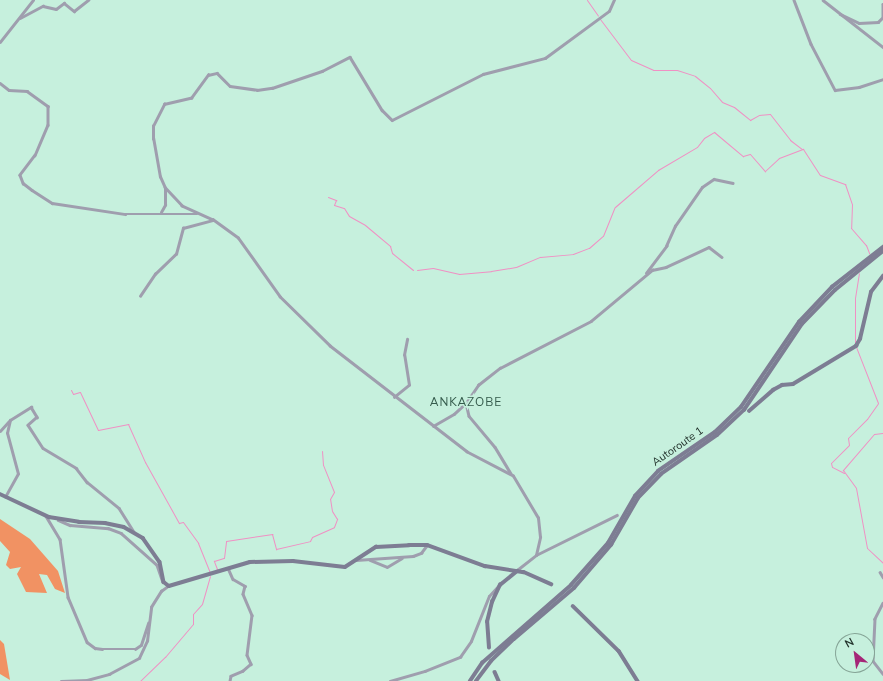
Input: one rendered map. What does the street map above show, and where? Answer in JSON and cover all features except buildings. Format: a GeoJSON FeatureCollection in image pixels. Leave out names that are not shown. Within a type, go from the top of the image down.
{"type":"FeatureCollection","features":[{"type":"Feature","properties":{"kind":"main road","name":"Autoroute 1"},"geometry":{"type":"LineString","coordinates":[[470,681],[490,656],[571,585],[608,543],[635,496],[658,471],[715,432],[741,408],[799,322],[832,287],[883,246]]}},
{"type":"Feature","properties":{"kind":"main road","name":"Autoroute 1"},"geometry":{"type":"LineString","coordinates":[[476,681],[491,661],[514,639],[574,588],[611,545],[638,498],[661,474],[717,435],[744,410],[802,324],[834,290],[883,251]]}},
{"type":"Feature","properties":{"kind":"main road"},"geometry":{"type":"LineString","coordinates":[[749,411],[782,385],[793,384],[856,346],[872,292],[883,276]]}},
{"type":"Feature","properties":{"kind":"main road"},"geometry":{"type":"LineString","coordinates":[[0,494],[46,516],[58,519],[106,523],[124,527],[143,538],[160,562],[164,582],[169,586],[244,562],[284,561],[345,567],[376,547],[427,545],[485,566],[537,575],[551,584]]}},
{"type":"Feature","properties":{"kind":"main road"},"geometry":{"type":"LineString","coordinates":[[489,648],[487,622],[490,611],[500,585],[517,571]]}},
{"type":"Feature","properties":{"kind":"main road"},"geometry":{"type":"LineString","coordinates":[[573,606],[619,651],[638,681]]}},
{"type":"Feature","properties":{"kind":"main road"},"geometry":{"type":"LineString","coordinates":[[495,672],[499,681]]}},
{"type":"Feature","properties":{"kind":"street"},"geometry":{"type":"LineString","coordinates":[[0,42],[33,0]]}},
{"type":"Feature","properties":{"kind":"street"},"geometry":{"type":"LineString","coordinates":[[20,18],[43,6],[56,9],[64,3],[74,11],[88,0]]}},
{"type":"Feature","properties":{"kind":"street"},"geometry":{"type":"LineString","coordinates":[[513,476],[467,452],[330,346],[287,305],[238,238],[213,220],[182,206],[166,188],[160,177],[153,139],[153,126],[164,104],[191,98],[208,75],[217,73],[230,86],[257,90],[272,88],[322,71],[352,57],[382,110],[392,120],[483,74],[544,58],[609,11],[614,0]]}},
{"type":"Feature","properties":{"kind":"street"},"geometry":{"type":"LineString","coordinates":[[794,0],[835,90],[859,87],[883,79]]}},
{"type":"Feature","properties":{"kind":"street"},"geometry":{"type":"LineString","coordinates":[[823,0],[883,47]]}},
{"type":"Feature","properties":{"kind":"street"},"geometry":{"type":"LineString","coordinates":[[838,13],[859,22],[878,22],[883,17],[883,4]]}},
{"type":"Feature","properties":{"kind":"street"},"geometry":{"type":"LineString","coordinates":[[1,84],[9,90],[27,91],[48,106],[48,125],[35,155],[20,175],[23,183],[52,203],[125,214],[199,214]]}},
{"type":"Feature","properties":{"kind":"street"},"geometry":{"type":"LineString","coordinates":[[433,426],[466,403],[478,385],[500,368],[591,322],[621,298],[646,274],[702,187],[714,179],[733,183]]}},
{"type":"Feature","properties":{"kind":"street"},"geometry":{"type":"LineString","coordinates":[[161,213],[165,205],[166,188]]}},
{"type":"Feature","properties":{"kind":"street"},"geometry":{"type":"LineString","coordinates":[[140,296],[155,274],[176,254],[183,228],[213,220]]}},
{"type":"Feature","properties":{"kind":"street"},"geometry":{"type":"LineString","coordinates":[[646,274],[709,247],[722,257]]}},
{"type":"Feature","properties":{"kind":"street"},"geometry":{"type":"LineString","coordinates":[[394,397],[409,384],[404,355],[407,339]]}},
{"type":"Feature","properties":{"kind":"street"},"geometry":{"type":"LineString","coordinates":[[466,403],[469,416],[495,447],[538,518],[540,537],[536,556]]}},
{"type":"Feature","properties":{"kind":"street"},"geometry":{"type":"LineString","coordinates":[[0,431],[10,420],[26,409],[33,408],[37,417],[28,425],[43,448],[76,468],[87,482],[119,508],[135,534]]}},
{"type":"Feature","properties":{"kind":"street"},"geometry":{"type":"LineString","coordinates":[[5,497],[18,474],[7,432],[10,420]]}},
{"type":"Feature","properties":{"kind":"street"},"geometry":{"type":"LineString","coordinates":[[517,571],[536,556],[616,515]]}},
{"type":"Feature","properties":{"kind":"street"},"geometry":{"type":"LineString","coordinates":[[46,516],[60,539],[68,597],[87,642],[95,648],[102,649],[135,648],[141,644],[148,623]]}},
{"type":"Feature","properties":{"kind":"street"},"geometry":{"type":"LineString","coordinates":[[58,519],[70,525],[108,528],[121,534],[157,565],[164,582]]}},
{"type":"Feature","properties":{"kind":"street"},"geometry":{"type":"LineString","coordinates":[[356,560],[370,560],[378,557],[405,557],[421,553],[427,545]]}},
{"type":"Feature","properties":{"kind":"street"},"geometry":{"type":"LineString","coordinates":[[370,560],[387,567],[405,557]]}},
{"type":"Feature","properties":{"kind":"street"},"geometry":{"type":"LineString","coordinates":[[228,568],[233,579],[245,586],[243,594],[252,615],[247,655],[252,664],[243,671],[231,676],[230,681]]}},
{"type":"Feature","properties":{"kind":"street"},"geometry":{"type":"LineString","coordinates":[[880,572],[883,577]]}},
{"type":"Feature","properties":{"kind":"street"},"geometry":{"type":"LineString","coordinates":[[390,681],[425,671],[460,657],[471,641],[489,596],[497,586],[506,579]]}},
{"type":"Feature","properties":{"kind":"street"},"geometry":{"type":"LineString","coordinates":[[61,681],[87,680],[109,674],[134,662],[147,641],[151,607],[161,591],[169,586]]}},
{"type":"Feature","properties":{"kind":"street"},"geometry":{"type":"LineString","coordinates":[[883,603],[875,619],[873,661],[883,674]]}},
{"type":"Feature","properties":{"kind":"shaded area"},"geometry":{"type":"Polygon","coordinates":[[[0,519],[30,539],[58,571],[65,593],[55,589],[47,575],[39,574],[47,593],[26,592],[17,574],[21,567],[10,569],[6,565],[10,552],[0,541],[0,519]]]}},
{"type":"Feature","properties":{"kind":"shaded area"},"geometry":{"type":"Polygon","coordinates":[[[0,640],[4,644],[10,680],[0,674],[0,640]]]}},
{"type":"Feature","properties":{"kind":"waterway"},"geometry":{"type":"LineString","coordinates":[[587,0],[598,16]]}},
{"type":"Feature","properties":{"kind":"waterway"},"geometry":{"type":"LineString","coordinates":[[600,19],[631,60],[653,70],[677,70],[695,76],[710,88],[722,102],[734,107],[750,120],[759,115],[770,114],[790,140],[802,149]]}},
{"type":"Feature","properties":{"kind":"waterway"},"geometry":{"type":"LineString","coordinates":[[417,270],[433,268],[459,274],[491,271],[516,267],[540,257],[573,254],[589,248],[603,236],[615,207],[658,170],[697,147],[704,138],[714,132],[743,156],[750,154],[765,171],[779,158],[803,149],[820,175],[845,184],[852,204],[851,228],[866,245],[869,253]]}},
{"type":"Feature","properties":{"kind":"waterway"},"geometry":{"type":"LineString","coordinates":[[328,197],[336,200],[334,205],[344,208],[349,216],[365,225],[390,246],[392,253],[413,270]]}},
{"type":"Feature","properties":{"kind":"waterway"},"geometry":{"type":"LineString","coordinates":[[855,344],[855,298],[859,273]]}},
{"type":"Feature","properties":{"kind":"waterway"},"geometry":{"type":"LineString","coordinates":[[844,473],[832,467],[831,463],[849,445],[848,438],[867,419],[878,403],[856,347]]}},
{"type":"Feature","properties":{"kind":"waterway"},"geometry":{"type":"LineString","coordinates":[[71,390],[73,394],[80,392],[98,430],[128,424],[145,462],[179,523],[183,522],[198,543],[210,572]]}},
{"type":"Feature","properties":{"kind":"waterway"},"geometry":{"type":"LineString","coordinates":[[883,433],[874,434],[843,470],[856,488],[867,548],[883,563]]}},
{"type":"Feature","properties":{"kind":"waterway"},"geometry":{"type":"LineString","coordinates":[[215,571],[217,569],[214,561],[224,558],[226,541],[272,534],[276,549],[310,541],[312,537],[334,527],[337,519],[332,511],[330,499],[334,492],[323,465],[322,451]]}},
{"type":"Feature","properties":{"kind":"waterway"},"geometry":{"type":"LineString","coordinates":[[140,681],[165,657],[193,624],[193,614],[202,604],[210,576]]}},
{"type":"Feature","properties":{"kind":"district","name":"ANKAZOBE"},"geometry":{"type":"Point","coordinates":[466,403]}}]}
